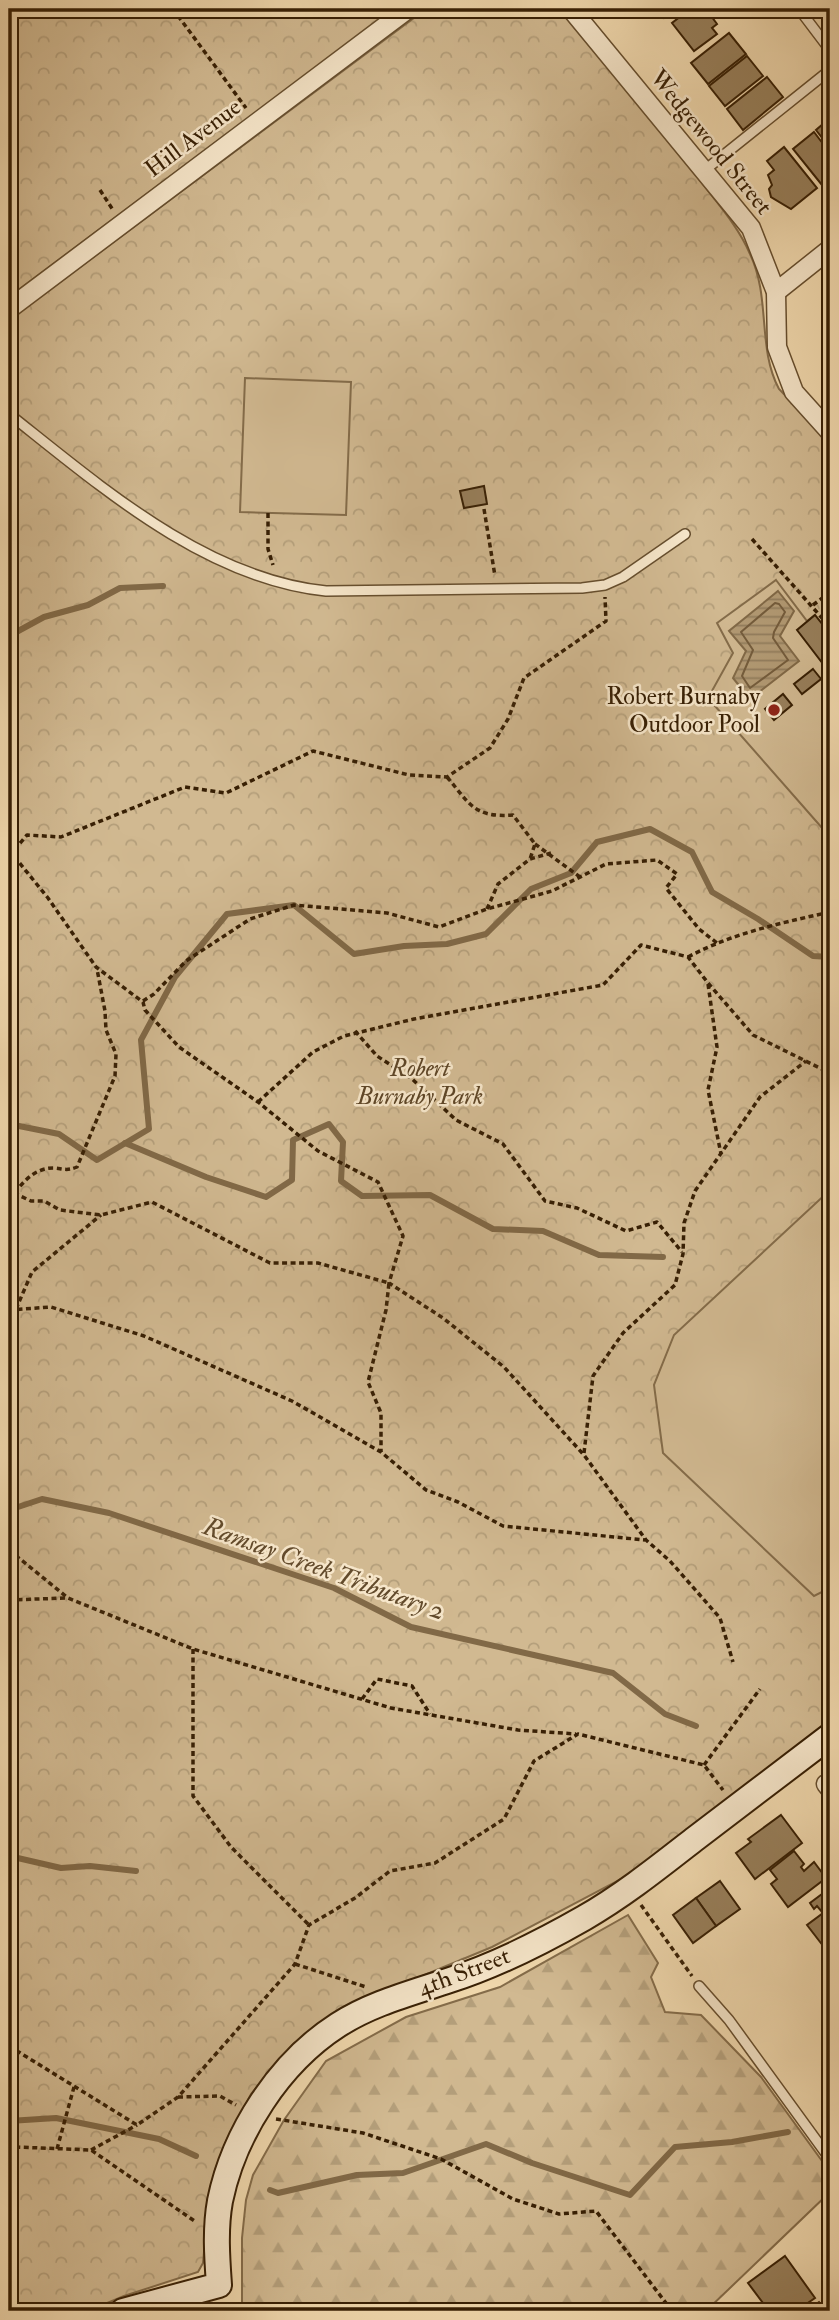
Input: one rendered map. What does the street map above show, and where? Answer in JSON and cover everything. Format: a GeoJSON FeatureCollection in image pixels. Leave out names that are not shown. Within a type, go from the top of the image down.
{"type":"FeatureCollection","features":[{"type":"Feature","properties":{"kind":"street","name":"Hill Avenue"},"geometry":{"type":"LineString","coordinates":[[9,309],[408,9]]}},
{"type":"Feature","properties":{"kind":"street","name":"Wedgewood Street"},"geometry":{"type":"LineString","coordinates":[[571,9],[751,228],[776,292],[777,348],[789,381],[794,392],[830,432]]}},
{"type":"Feature","properties":{"kind":"street"},"geometry":{"type":"LineString","coordinates":[[776,292],[830,249]]}},
{"type":"Feature","properties":{"kind":"street","name":"4th Street"},"geometry":{"type":"LineString","coordinates":[[123,2311],[219,2285],[217,2228],[220,2201],[238,2145],[266,2117],[273,2087],[294,2061],[338,2025],[402,1995],[501,1961],[578,1922],[629,1889],[830,1736]]}},
{"type":"Feature","properties":{"kind":"lane"},"geometry":{"type":"LineString","coordinates":[[799,9],[830,50]]}},
{"type":"Feature","properties":{"kind":"lane"},"geometry":{"type":"LineString","coordinates":[[705,170],[830,70]]}},
{"type":"Feature","properties":{"kind":"lane"},"geometry":{"type":"LineString","coordinates":[[9,414],[105,490],[210,558],[297,588],[326,591],[582,588],[605,585],[623,577],[685,534]]}},
{"type":"Feature","properties":{"kind":"lane"},"geometry":{"type":"LineString","coordinates":[[699,1986],[729,2020],[830,2159]]}},
{"type":"Feature","properties":{"kind":"path"},"geometry":{"type":"LineString","coordinates":[[173,9],[237,93],[255,122]]}},
{"type":"Feature","properties":{"kind":"path"},"geometry":{"type":"LineString","coordinates":[[484,509],[497,587]]}},
{"type":"Feature","properties":{"kind":"path"},"geometry":{"type":"LineString","coordinates":[[268,513],[268,548],[279,583]]}},
{"type":"Feature","properties":{"kind":"path"},"geometry":{"type":"LineString","coordinates":[[752,539],[830,627]]}},
{"type":"Feature","properties":{"kind":"path"},"geometry":{"type":"LineString","coordinates":[[381,1452],[381,1413],[368,1382],[386,1310],[389,1283],[403,1236],[378,1182],[318,1151],[258,1102],[179,1047],[145,1010],[143,1002],[96,967],[48,898],[10,853],[27,835],[61,837],[185,787],[226,793],[313,751],[409,775],[447,777],[490,748],[508,719],[524,678],[606,621],[605,585]]}},
{"type":"Feature","properties":{"kind":"path"},"geometry":{"type":"LineString","coordinates":[[812,606],[830,594]]}},
{"type":"Feature","properties":{"kind":"path"},"geometry":{"type":"LineString","coordinates":[[447,777],[475,809],[491,817],[513,815],[535,844],[551,853],[579,876]]}},
{"type":"Feature","properties":{"kind":"path"},"geometry":{"type":"LineString","coordinates":[[530,859],[535,844]]}},
{"type":"Feature","properties":{"kind":"path"},"geometry":{"type":"LineString","coordinates":[[486,909],[498,884],[530,859],[551,853]]}},
{"type":"Feature","properties":{"kind":"path"},"geometry":{"type":"LineString","coordinates":[[143,1002],[186,961],[250,919],[294,905],[387,913],[439,927],[486,909],[552,891],[606,864],[657,860],[677,874],[666,888],[699,929],[717,943]]}},
{"type":"Feature","properties":{"kind":"path"},"geometry":{"type":"LineString","coordinates":[[688,957],[755,929],[830,912]]}},
{"type":"Feature","properties":{"kind":"path"},"geometry":{"type":"LineString","coordinates":[[258,1102],[313,1052],[355,1031],[603,985],[641,945],[688,957],[753,1035],[830,1073]]}},
{"type":"Feature","properties":{"kind":"path"},"geometry":{"type":"LineString","coordinates":[[9,1199],[16,1187],[37,1172],[53,1168],[67,1171],[77,1167],[107,1098],[115,1076],[116,1054],[106,1030],[96,967]]}},
{"type":"Feature","properties":{"kind":"path"},"geometry":{"type":"LineString","coordinates":[[708,983],[717,1047],[708,1090],[721,1154]]}},
{"type":"Feature","properties":{"kind":"path"},"geometry":{"type":"LineString","coordinates":[[355,1031],[377,1056],[411,1078],[456,1120],[503,1144],[545,1201],[577,1208],[626,1231],[657,1222],[683,1254]]}},
{"type":"Feature","properties":{"kind":"path"},"geometry":{"type":"LineString","coordinates":[[584,1455],[593,1376],[623,1333],[675,1284],[683,1254],[684,1223],[695,1191],[760,1097],[806,1060]]}},
{"type":"Feature","properties":{"kind":"path"},"geometry":{"type":"LineString","coordinates":[[14,1193],[60,1210],[101,1215],[152,1202],[270,1263],[318,1263],[389,1283],[443,1318],[504,1367],[584,1455],[646,1540],[670,1561],[720,1618],[733,1662]]}},
{"type":"Feature","properties":{"kind":"path"},"geometry":{"type":"LineString","coordinates":[[16,1309],[32,1272],[101,1215]]}},
{"type":"Feature","properties":{"kind":"path"},"geometry":{"type":"LineString","coordinates":[[9,1248],[16,1309]]}},
{"type":"Feature","properties":{"kind":"path"},"geometry":{"type":"LineString","coordinates":[[9,1310],[51,1307],[144,1336],[292,1401],[381,1452],[426,1490],[458,1502],[503,1525],[646,1540]]}},
{"type":"Feature","properties":{"kind":"path"},"geometry":{"type":"LineString","coordinates":[[9,1550],[68,1598],[193,1649],[391,1708],[518,1730],[578,1734],[705,1765],[735,1808]]}},
{"type":"Feature","properties":{"kind":"path"},"geometry":{"type":"LineString","coordinates":[[9,1600],[68,1598]]}},
{"type":"Feature","properties":{"kind":"path"},"geometry":{"type":"LineString","coordinates":[[193,1649],[193,1796],[231,1846],[309,1925]]}},
{"type":"Feature","properties":{"kind":"path"},"geometry":{"type":"LineString","coordinates":[[362,1699],[377,1679],[412,1686],[430,1714]]}},
{"type":"Feature","properties":{"kind":"path"},"geometry":{"type":"LineString","coordinates":[[705,1765],[761,1689]]}},
{"type":"Feature","properties":{"kind":"path"},"geometry":{"type":"LineString","coordinates":[[9,2152],[16,2147],[91,2150],[137,2125],[178,2096],[295,1964],[309,1925],[355,1898],[390,1871],[435,1863],[504,1819],[534,1761],[578,1734]]}},
{"type":"Feature","properties":{"kind":"path"},"geometry":{"type":"LineString","coordinates":[[629,1889],[699,1986]]}},
{"type":"Feature","properties":{"kind":"path"},"geometry":{"type":"LineString","coordinates":[[295,1964],[366,1987]]}},
{"type":"Feature","properties":{"kind":"path"},"geometry":{"type":"LineString","coordinates":[[9,2046],[137,2125]]}},
{"type":"Feature","properties":{"kind":"path"},"geometry":{"type":"LineString","coordinates":[[57,2149],[74,2086]]}},
{"type":"Feature","properties":{"kind":"path"},"geometry":{"type":"LineString","coordinates":[[178,2096],[220,2096],[266,2117],[363,2133],[441,2159],[513,2199],[559,2214],[596,2211],[672,2311]]}},
{"type":"Feature","properties":{"kind":"path"},"geometry":{"type":"LineString","coordinates":[[266,2117],[284,2109]]}},
{"type":"Feature","properties":{"kind":"path"},"geometry":{"type":"LineString","coordinates":[[91,2150],[199,2224],[217,2228]]}},
{"type":"Feature","properties":{"kind":"green space"},"geometry":{"type":"Polygon","coordinates":[[[9,9],[394,9],[9,297],[9,9]]]}},
{"type":"Feature","properties":{"kind":"green space","name":"Robert Burnaby Park"},"geometry":{"type":"Polygon","coordinates":[[[426,9],[559,9],[665,136],[740,234],[750,254],[760,288],[772,373],[779,389],[830,443],[830,1721],[627,1876],[492,1947],[357,2003],[294,2043],[251,2094],[227,2139],[215,2170],[209,2197],[203,2263],[198,2272],[124,2296],[88,2311],[9,2311],[9,320],[426,9]]]}},
{"type":"Feature","properties":{"kind":"green space"},"geometry":{"type":"Polygon","coordinates":[[[245,378],[351,382],[346,515],[240,512],[245,378]]]}},
{"type":"Feature","properties":{"kind":"green space","name":"Robert Burnaby Outdoor Pool"},"geometry":{"type":"Polygon","coordinates":[[[776,580],[807,621],[815,615],[830,634],[830,837],[708,698],[733,653],[717,623],[776,580]]]}},
{"type":"Feature","properties":{"kind":"green space"},"geometry":{"type":"Polygon","coordinates":[[[830,1190],[830,1588],[814,1596],[663,1453],[654,1385],[674,1335],[830,1190]]]}},
{"type":"Feature","properties":{"kind":"green space"},"geometry":{"type":"Polygon","coordinates":[[[628,1915],[658,1963],[651,1977],[665,2012],[701,2015],[761,2077],[830,2172],[830,2192],[706,2311],[234,2311],[242,2309],[242,2238],[246,2200],[253,2175],[284,2120],[326,2061],[406,2017],[500,1987],[628,1915]]]}},
{"type":"Feature","properties":{"kind":"water"},"geometry":{"type":"Polygon","coordinates":[[[778,591],[794,611],[780,636],[799,661],[750,699],[733,678],[746,651],[729,631],[778,591]]]}},
{"type":"Feature","properties":{"kind":"building"},"geometry":{"type":"Polygon","coordinates":[[[656,9],[676,9],[664,18],[656,9]]]}},
{"type":"Feature","properties":{"kind":"building"},"geometry":{"type":"Polygon","coordinates":[[[690,9],[706,9],[717,24],[712,28],[717,34],[694,51],[672,23],[690,9]]]}},
{"type":"Feature","properties":{"kind":"building"},"geometry":{"type":"Polygon","coordinates":[[[729,33],[746,54],[708,84],[691,63],[729,33]]]}},
{"type":"Feature","properties":{"kind":"building"},"geometry":{"type":"Polygon","coordinates":[[[747,56],[763,76],[725,106],[709,86],[747,56]]]}},
{"type":"Feature","properties":{"kind":"building"},"geometry":{"type":"Polygon","coordinates":[[[767,77],[783,97],[743,130],[727,109],[767,77]]]}},
{"type":"Feature","properties":{"kind":"building"},"geometry":{"type":"Polygon","coordinates":[[[830,118],[830,148],[816,130],[830,118]]]}},
{"type":"Feature","properties":{"kind":"building"},"geometry":{"type":"Polygon","coordinates":[[[814,132],[830,153],[830,179],[822,185],[793,149],[814,132]]]}},
{"type":"Feature","properties":{"kind":"building"},"geometry":{"type":"Polygon","coordinates":[[[784,147],[817,188],[791,209],[771,197],[769,189],[772,185],[768,175],[774,170],[767,161],[784,147]]]}},
{"type":"Feature","properties":{"kind":"building"},"geometry":{"type":"Polygon","coordinates":[[[484,486],[487,504],[464,508],[460,491],[484,486]]]}},
{"type":"Feature","properties":{"kind":"building"},"geometry":{"type":"Polygon","coordinates":[[[815,615],[830,634],[830,673],[797,630],[815,615]]]}},
{"type":"Feature","properties":{"kind":"building"},"geometry":{"type":"Polygon","coordinates":[[[813,669],[821,679],[802,694],[794,684],[813,669]]]}},
{"type":"Feature","properties":{"kind":"building"},"geometry":{"type":"Polygon","coordinates":[[[783,694],[792,705],[774,720],[765,709],[783,694]]]}},
{"type":"Feature","properties":{"kind":"building"},"geometry":{"type":"Polygon","coordinates":[[[781,1815],[802,1843],[755,1879],[736,1853],[751,1842],[748,1839],[781,1815]]]}},
{"type":"Feature","properties":{"kind":"building"},"geometry":{"type":"Polygon","coordinates":[[[794,1851],[804,1864],[801,1867],[804,1871],[814,1862],[826,1878],[788,1907],[771,1884],[777,1879],[770,1870],[794,1851]]]}},
{"type":"Feature","properties":{"kind":"building"},"geometry":{"type":"Polygon","coordinates":[[[720,1881],[740,1909],[716,1926],[696,1898],[720,1881]]]}},
{"type":"Feature","properties":{"kind":"building"},"geometry":{"type":"Polygon","coordinates":[[[830,1888],[830,1949],[827,1951],[807,1925],[823,1913],[817,1906],[814,1909],[810,1903],[830,1888]]]}},
{"type":"Feature","properties":{"kind":"building"},"geometry":{"type":"Polygon","coordinates":[[[696,1898],[716,1926],[693,1943],[673,1915],[696,1898]]]}},
{"type":"Feature","properties":{"kind":"building"},"geometry":{"type":"Polygon","coordinates":[[[785,2256],[815,2298],[796,2311],[769,2311],[748,2283],[785,2256]]]}},
{"type":"Feature","properties":{"kind":"building"},"geometry":{"type":"Polygon","coordinates":[[[819,2302],[826,2311],[806,2311],[819,2302]]]}},
{"type":"Feature","properties":{"kind":"waterway"},"geometry":{"type":"LineString","coordinates":[[9,636],[44,617],[88,605],[120,588],[163,586]]}},
{"type":"Feature","properties":{"kind":"waterway"},"geometry":{"type":"LineString","coordinates":[[9,1124],[59,1134],[97,1160],[149,1129],[141,1040],[175,977],[227,914],[294,905],[354,954],[404,946],[447,944],[486,934],[531,889],[571,873],[597,842],[650,829],[692,852],[712,892],[813,956],[830,957]]}},
{"type":"Feature","properties":{"kind":"waterway"},"geometry":{"type":"LineString","coordinates":[[125,1143],[206,1177],[266,1197],[292,1180],[293,1140],[329,1124],[343,1142],[341,1181],[362,1196],[430,1195],[493,1229],[543,1231],[599,1255],[663,1257]]}},
{"type":"Feature","properties":{"kind":"waterway","name":"Ramsay Creek Tributary 2"},"geometry":{"type":"LineString","coordinates":[[9,1510],[42,1499],[109,1513],[334,1588],[411,1627],[613,1673],[665,1714],[696,1726]]}},
{"type":"Feature","properties":{"kind":"waterway"},"geometry":{"type":"LineString","coordinates":[[9,1856],[61,1868],[90,1866],[136,1871]]}},
{"type":"Feature","properties":{"kind":"waterway"},"geometry":{"type":"LineString","coordinates":[[9,2121],[56,2118],[159,2139],[196,2156]]}},
{"type":"Feature","properties":{"kind":"waterway"},"geometry":{"type":"LineString","coordinates":[[270,2190],[278,2193],[357,2175],[403,2173],[486,2144],[532,2163],[630,2195],[675,2147],[732,2142],[788,2132]]}},
{"type":"Feature","properties":{"kind":"place","name":"Robert Burnaby Outdoor Pool"},"geometry":{"type":"Point","coordinates":[774,710]}}]}
